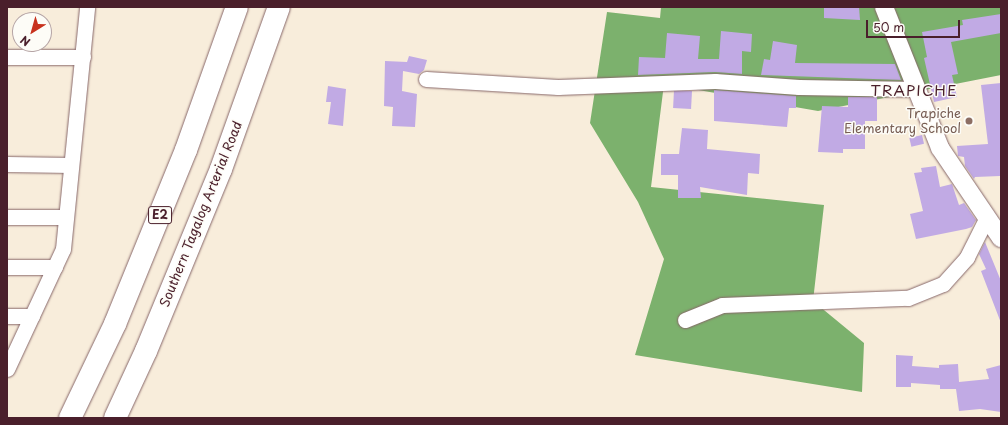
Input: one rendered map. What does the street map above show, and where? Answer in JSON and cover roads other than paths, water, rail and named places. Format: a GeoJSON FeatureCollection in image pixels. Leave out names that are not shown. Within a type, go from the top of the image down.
{"type":"FeatureCollection","features":[{"type":"Feature","properties":{"kind":"highway","name":"E2"},"geometry":{"type":"LineString","coordinates":[[70,418],[130,288],[186,150],[237,7]]}},
{"type":"Feature","properties":{"kind":"highway","name":"Southern Tagalog Arterial Road"},"geometry":{"type":"LineString","coordinates":[[115,418],[146,351],[221,169],[279,7]]}},
{"type":"Feature","properties":{"kind":"street"},"geometry":{"type":"LineString","coordinates":[[8,366],[63,249],[87,7]]}},
{"type":"Feature","properties":{"kind":"street"},"geometry":{"type":"LineString","coordinates":[[884,7],[940,148],[1001,238]]}},
{"type":"Feature","properties":{"kind":"street"},"geometry":{"type":"LineString","coordinates":[[7,57],[83,57]]}},
{"type":"Feature","properties":{"kind":"street"},"geometry":{"type":"LineString","coordinates":[[426,79],[558,87],[715,82],[799,87],[917,89]]}},
{"type":"Feature","properties":{"kind":"street"},"geometry":{"type":"LineString","coordinates":[[7,164],[71,165]]}},
{"type":"Feature","properties":{"kind":"street"},"geometry":{"type":"LineString","coordinates":[[7,217],[65,217]]}},
{"type":"Feature","properties":{"kind":"street"},"geometry":{"type":"LineString","coordinates":[[685,320],[722,305],[908,298],[943,284],[966,257],[988,217]]}},
{"type":"Feature","properties":{"kind":"street"},"geometry":{"type":"LineString","coordinates":[[7,267],[55,267]]}},
{"type":"Feature","properties":{"kind":"street"},"geometry":{"type":"LineString","coordinates":[[7,316],[32,316]]}},
{"type":"Feature","properties":{"kind":"place","name":"Trapiche Elementary School"},"geometry":{"type":"Point","coordinates":[969,121]}},
{"type":"Feature","properties":{"kind":"district","name":"TRAPICHE"},"geometry":{"type":"Point","coordinates":[914,90]}}]}
